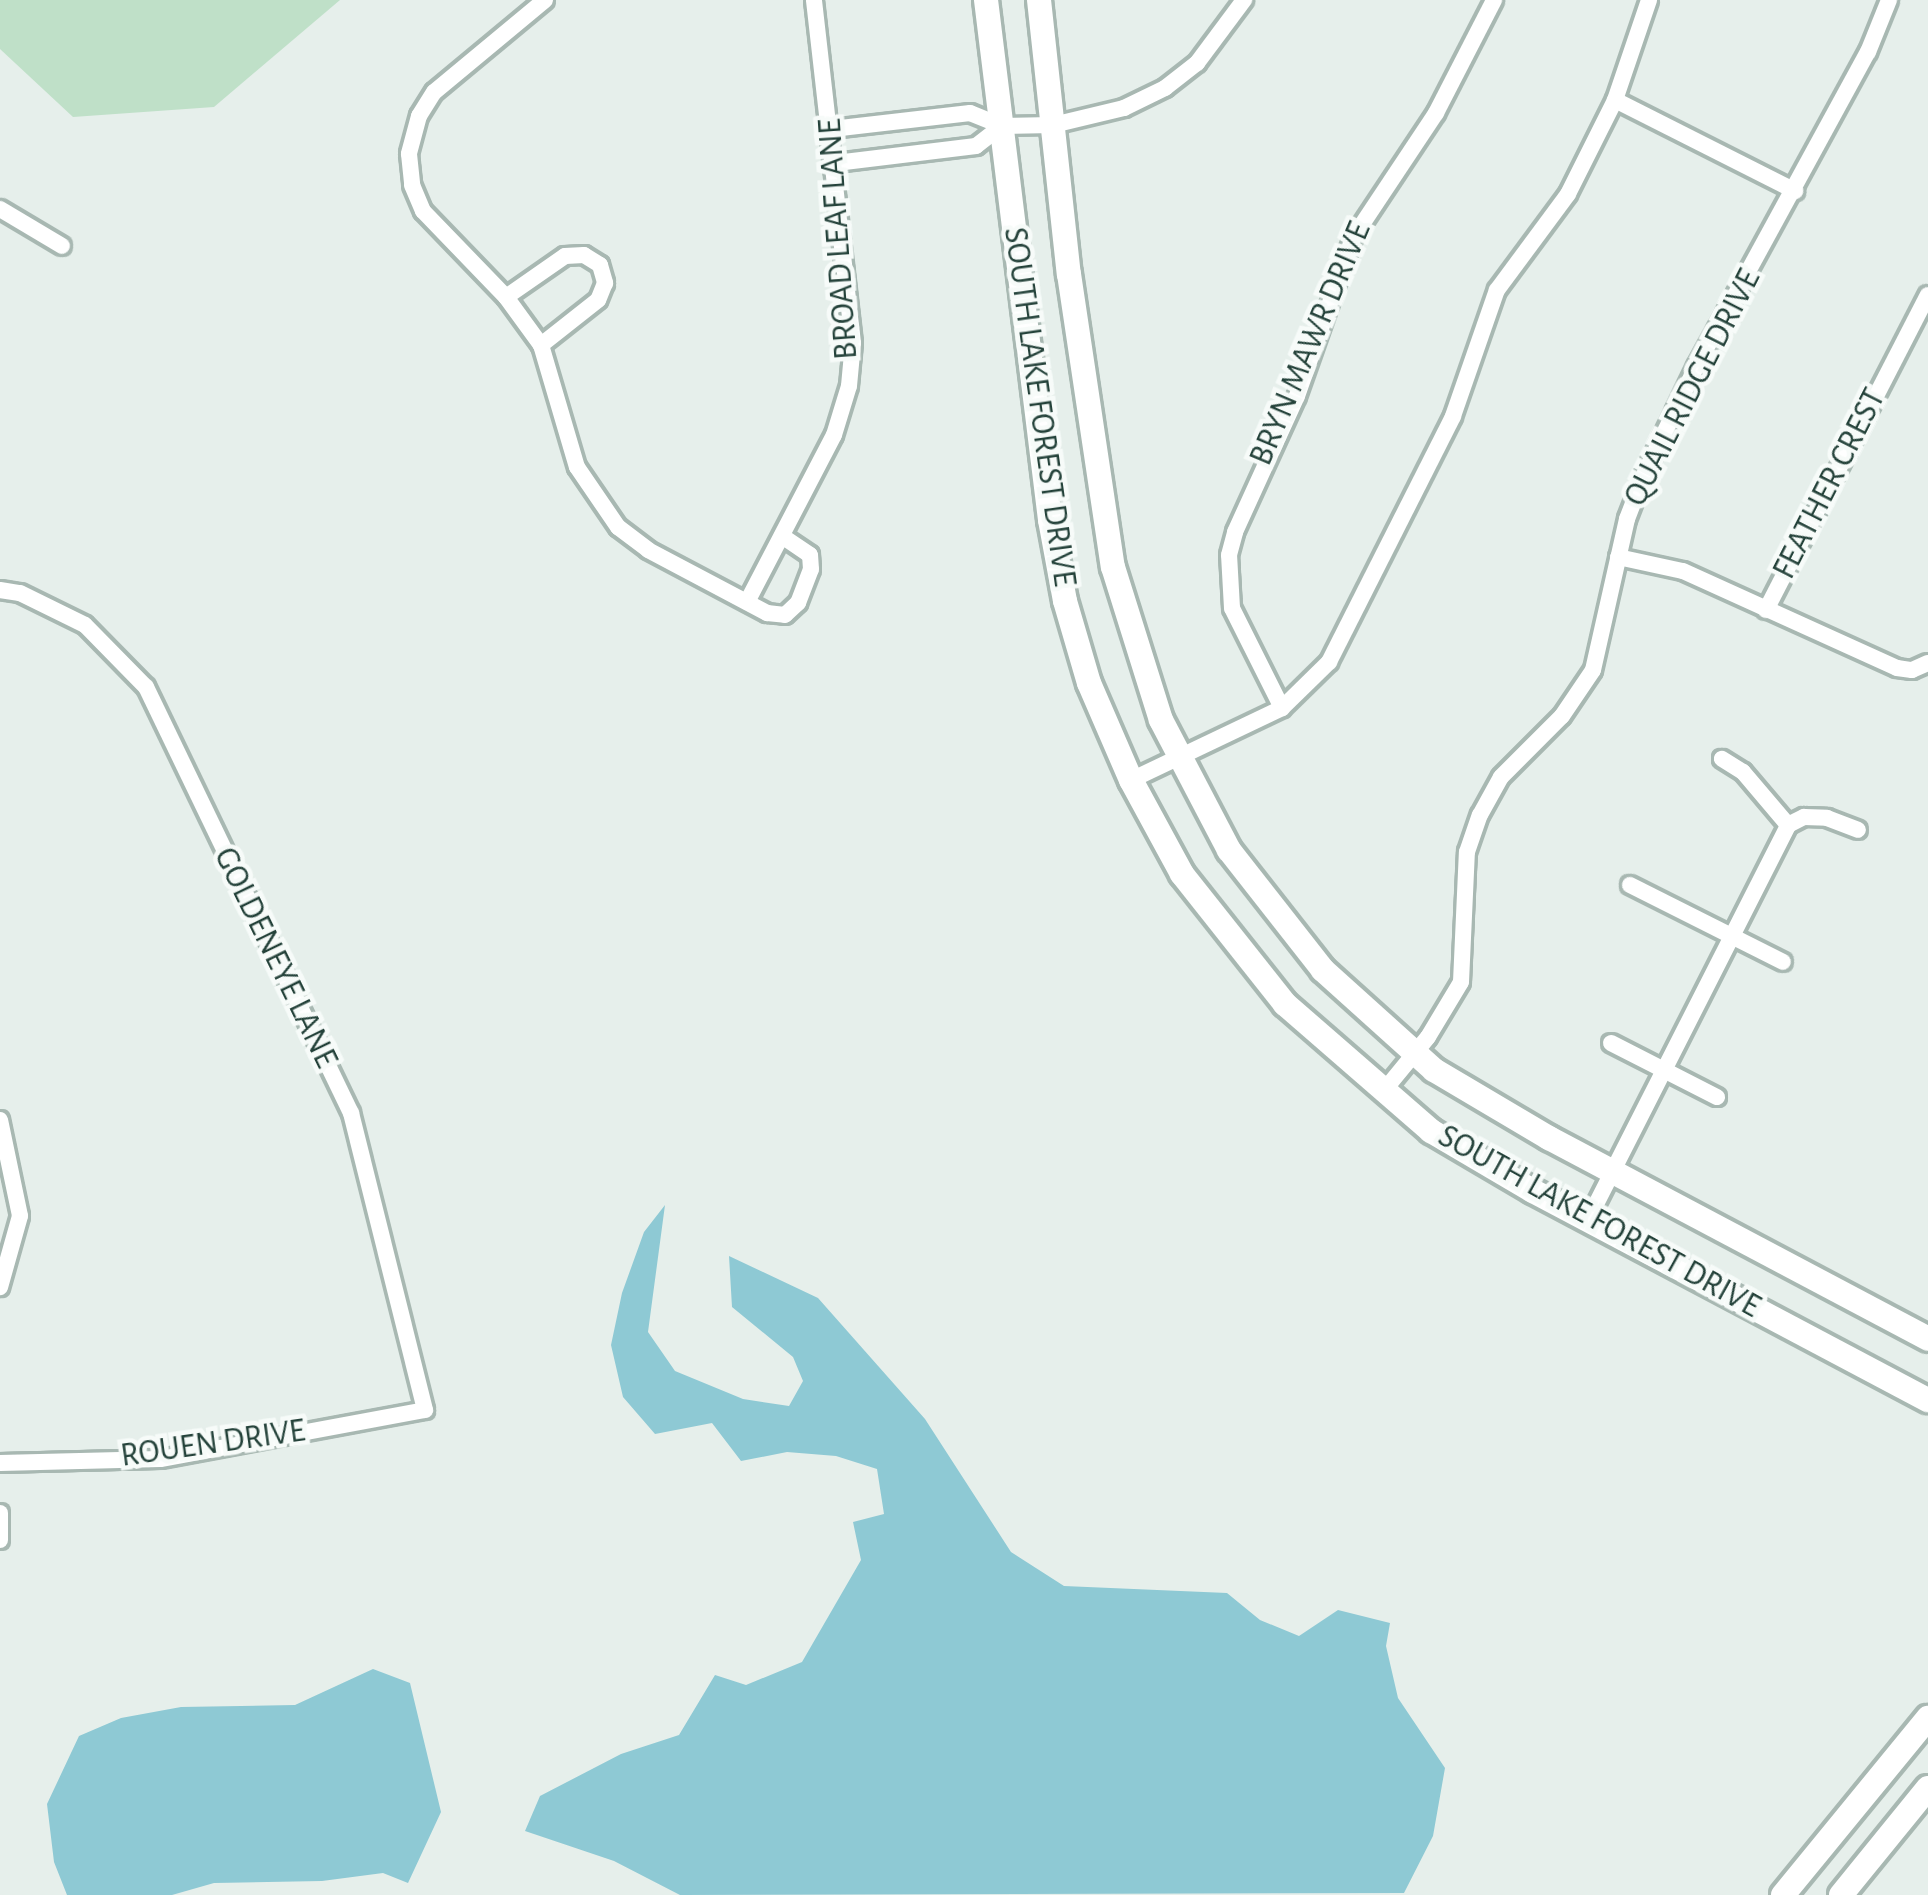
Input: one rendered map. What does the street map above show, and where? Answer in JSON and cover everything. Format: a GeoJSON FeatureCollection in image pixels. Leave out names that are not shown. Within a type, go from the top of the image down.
{"type":"FeatureCollection","features":[{"type":"Feature","properties":{"kind":"main road","name":"SOUTH LAKE FOREST DRIVE"},"geometry":{"type":"LineString","coordinates":[[986,0],[1058,569],[1089,682],[1131,780],[1182,874],[1285,1004],[1382,1093],[1471,1156],[1928,1400]]}},
{"type":"Feature","properties":{"kind":"main road","name":"SOUTH LAKE FOREST DRIVE"},"geometry":{"type":"LineString","coordinates":[[1039,0],[1113,567],[1143,672],[1206,813],[1270,906],[1323,970],[1413,1054],[1465,1091],[1928,1339]]}},
{"type":"Feature","properties":{"kind":"main road"},"geometry":{"type":"LineString","coordinates":[[1783,1895],[1928,1718]]}},
{"type":"Feature","properties":{"kind":"main road"},"geometry":{"type":"LineString","coordinates":[[1841,1895],[1928,1788]]}},
{"type":"Feature","properties":{"kind":"street"},"geometry":{"type":"LineString","coordinates":[[545,0],[434,92],[418,116],[409,154],[412,185],[423,212],[506,297],[541,345],[578,467],[594,500],[648,550],[747,602],[785,615],[798,603],[808,581],[810,555],[782,536]]}},
{"type":"Feature","properties":{"kind":"street","name":"BROAD LEAF LANE"},"geometry":{"type":"LineString","coordinates":[[747,602],[834,435],[849,386],[853,343],[814,0]]}},
{"type":"Feature","properties":{"kind":"street"},"geometry":{"type":"LineString","coordinates":[[832,129],[970,113],[1003,126],[1053,125],[1124,108],[1165,88],[1197,63],[1244,0]]}},
{"type":"Feature","properties":{"kind":"street","name":"BRYN MAWR DRIVE"},"geometry":{"type":"LineString","coordinates":[[1282,708],[1232,608],[1229,555],[1235,532],[1297,396],[1353,238],[1436,113],[1494,0]]}},
{"type":"Feature","properties":{"kind":"street"},"geometry":{"type":"LineString","coordinates":[[1131,780],[1282,708],[1313,681],[1343,638],[1453,416],[1497,290],[1558,208],[1615,100],[1648,0]]}},
{"type":"Feature","properties":{"kind":"street","name":"QUAIL RIDGE DRIVE"},"geometry":{"type":"LineString","coordinates":[[1382,1093],[1461,982],[1467,852],[1480,815],[1501,777],[1562,716],[1593,670],[1635,497],[1688,385],[1795,191],[1889,0]]}},
{"type":"Feature","properties":{"kind":"street"},"geometry":{"type":"LineString","coordinates":[[1615,100],[1795,191]]}},
{"type":"Feature","properties":{"kind":"street"},"geometry":{"type":"LineString","coordinates":[[836,163],[976,146],[1003,126]]}},
{"type":"Feature","properties":{"kind":"street"},"geometry":{"type":"LineString","coordinates":[[0,209],[62,246]]}},
{"type":"Feature","properties":{"kind":"street"},"geometry":{"type":"LineString","coordinates":[[506,297],[565,256],[584,254],[600,265],[605,283],[598,300],[541,345]]}},
{"type":"Feature","properties":{"kind":"street","name":"FEATHER CREST"},"geometry":{"type":"LineString","coordinates":[[1766,610],[1928,295]]}},
{"type":"Feature","properties":{"kind":"street"},"geometry":{"type":"LineString","coordinates":[[1618,557],[1683,571],[1897,668],[1912,670],[1928,663]]}},
{"type":"Feature","properties":{"kind":"street","name":"GOLDENEYE LANE"},"geometry":{"type":"LineString","coordinates":[[0,590],[20,592],[85,626],[146,687],[351,1113],[425,1410]]}},
{"type":"Feature","properties":{"kind":"street"},"geometry":{"type":"LineString","coordinates":[[1722,759],[1743,772],[1788,825]]}},
{"type":"Feature","properties":{"kind":"street"},"geometry":{"type":"LineString","coordinates":[[1588,1220],[1788,825],[1804,818],[1828,818],[1858,830]]}},
{"type":"Feature","properties":{"kind":"street"},"geometry":{"type":"LineString","coordinates":[[1630,885],[1783,962]]}},
{"type":"Feature","properties":{"kind":"street"},"geometry":{"type":"LineString","coordinates":[[1611,1043],[1718,1097]]}},
{"type":"Feature","properties":{"kind":"street"},"geometry":{"type":"LineString","coordinates":[[0,1120],[20,1216],[0,1287]]}},
{"type":"Feature","properties":{"kind":"street","name":"ROUEN DRIVE"},"geometry":{"type":"LineString","coordinates":[[0,1463],[160,1459],[425,1410]]}},
{"type":"Feature","properties":{"kind":"street"},"geometry":{"type":"LineString","coordinates":[[0,1513],[0,1540]]}},
{"type":"Feature","properties":{"kind":"green space"},"geometry":{"type":"Polygon","coordinates":[[[0,0],[340,0],[214,107],[73,117],[0,49],[0,0]]]}},
{"type":"Feature","properties":{"kind":"water"},"geometry":{"type":"Polygon","coordinates":[[[665,1205],[648,1332],[675,1371],[743,1399],[789,1406],[803,1381],[793,1357],[732,1307],[729,1256],[818,1298],[925,1419],[1011,1552],[1064,1586],[1227,1593],[1260,1620],[1299,1636],[1338,1610],[1390,1623],[1386,1646],[1398,1698],[1445,1768],[1433,1836],[1404,1893],[680,1895],[614,1861],[525,1831],[540,1796],[621,1754],[679,1735],[715,1675],[746,1685],[802,1662],[861,1560],[853,1522],[884,1514],[877,1469],[836,1456],[787,1452],[741,1461],[712,1423],[655,1434],[623,1397],[611,1345],[622,1293],[644,1232],[665,1205]]]}},
{"type":"Feature","properties":{"kind":"water"},"geometry":{"type":"Polygon","coordinates":[[[373,1669],[410,1683],[441,1812],[408,1883],[383,1873],[322,1881],[214,1883],[172,1895],[67,1895],[54,1862],[47,1804],[79,1736],[121,1718],[181,1707],[295,1705],[373,1669]]]}}]}
